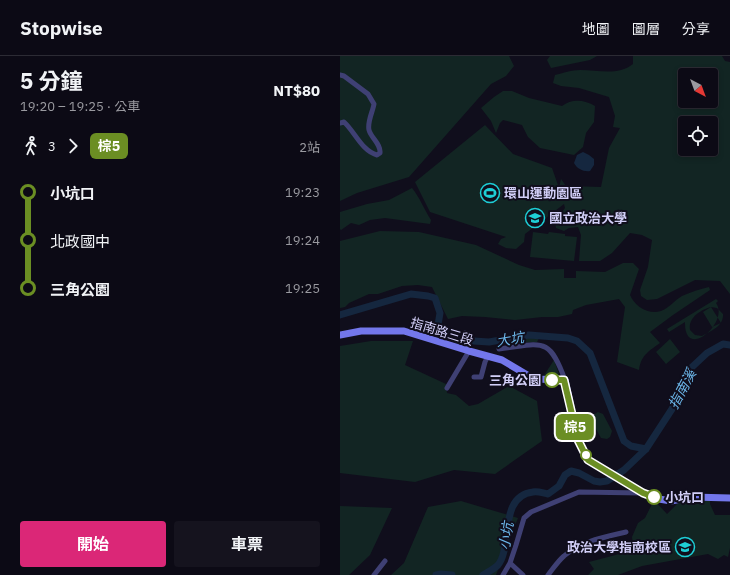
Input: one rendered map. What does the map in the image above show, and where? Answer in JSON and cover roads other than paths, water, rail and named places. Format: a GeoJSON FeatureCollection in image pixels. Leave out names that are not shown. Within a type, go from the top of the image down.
{"type":"FeatureCollection","features":[{"type":"Feature","properties":{"kind":"street"},"geometry":{"type":"LineString","coordinates":[[340,75],[344,76],[368,94],[374,104],[369,123],[369,130],[380,149],[380,153],[377,155],[372,154],[362,145],[344,122],[340,123]]}},
{"type":"Feature","properties":{"kind":"street","name":"指南路三段"},"geometry":{"type":"LineString","coordinates":[[340,336],[361,331],[404,331],[468,349],[508,363],[534,379],[564,380]]}},
{"type":"Feature","properties":{"kind":"street"},"geometry":{"type":"LineString","coordinates":[[448,388],[468,349],[471,338],[466,333]]}},
{"type":"Feature","properties":{"kind":"street"},"geometry":{"type":"LineString","coordinates":[[499,349],[537,344],[546,346],[550,350],[559,363],[579,445],[588,460],[643,493],[659,499],[671,501],[692,497],[730,498]]}},
{"type":"Feature","properties":{"kind":"street"},"geometry":{"type":"LineString","coordinates":[[474,377],[481,377],[488,356]]}},
{"type":"Feature","properties":{"kind":"street"},"geometry":{"type":"LineString","coordinates":[[502,575],[510,563],[524,518],[531,512],[579,492],[643,493]]}},
{"type":"Feature","properties":{"kind":"street"},"geometry":{"type":"LineString","coordinates":[[548,575],[563,556],[573,549],[592,541],[626,532]]}},
{"type":"Feature","properties":{"kind":"street"},"geometry":{"type":"LineString","coordinates":[[374,575],[385,561]]}},
{"type":"Feature","properties":{"kind":"street"},"geometry":{"type":"LineString","coordinates":[[510,563],[523,575]]}},
{"type":"Feature","properties":{"kind":"water"},"geometry":{"type":"Polygon","coordinates":[[[583,152],[594,159],[594,165],[590,171],[581,170],[574,163],[577,155],[583,152]]]}},
{"type":"Feature","properties":{"kind":"waterway","name":"大坑"},"geometry":{"type":"LineString","coordinates":[[340,315],[411,294],[435,298],[440,313],[438,325],[447,335],[458,340],[489,342],[529,335],[568,338],[577,341],[590,353],[624,441],[631,446],[646,449]]}},
{"type":"Feature","properties":{"kind":"waterway","name":"小坑"},"geometry":{"type":"LineString","coordinates":[[483,575],[498,565],[502,557],[505,547],[510,512],[515,503],[522,496],[535,492],[548,494],[559,486],[565,475],[571,471],[600,482],[607,481],[624,470],[646,449],[672,409],[691,368],[707,353],[723,344],[730,345]]}},
{"type":"Feature","properties":{"kind":"waterway","name":"小坑"},"geometry":{"type":"LineString","coordinates":[[436,575],[452,575]]}},
{"type":"Feature","properties":{"kind":"place","name":"環山運動園區"},"geometry":{"type":"Point","coordinates":[490,193]}},
{"type":"Feature","properties":{"kind":"place","name":"國立政治大學"},"geometry":{"type":"Point","coordinates":[535,218]}},
{"type":"Feature","properties":{"kind":"place","name":"三角公園"},"geometry":{"type":"Point","coordinates":[552,380]}},
{"type":"Feature","properties":{"kind":"place","name":"小坑口"},"geometry":{"type":"Point","coordinates":[654,497]}},
{"type":"Feature","properties":{"kind":"place","name":"政治大學指南校區"},"geometry":{"type":"Point","coordinates":[685,547]}},
{"type":"Feature","properties":{"kind":"water label","name":"指南溪"},"geometry":{"type":"Point","coordinates":[682,389]}}]}
